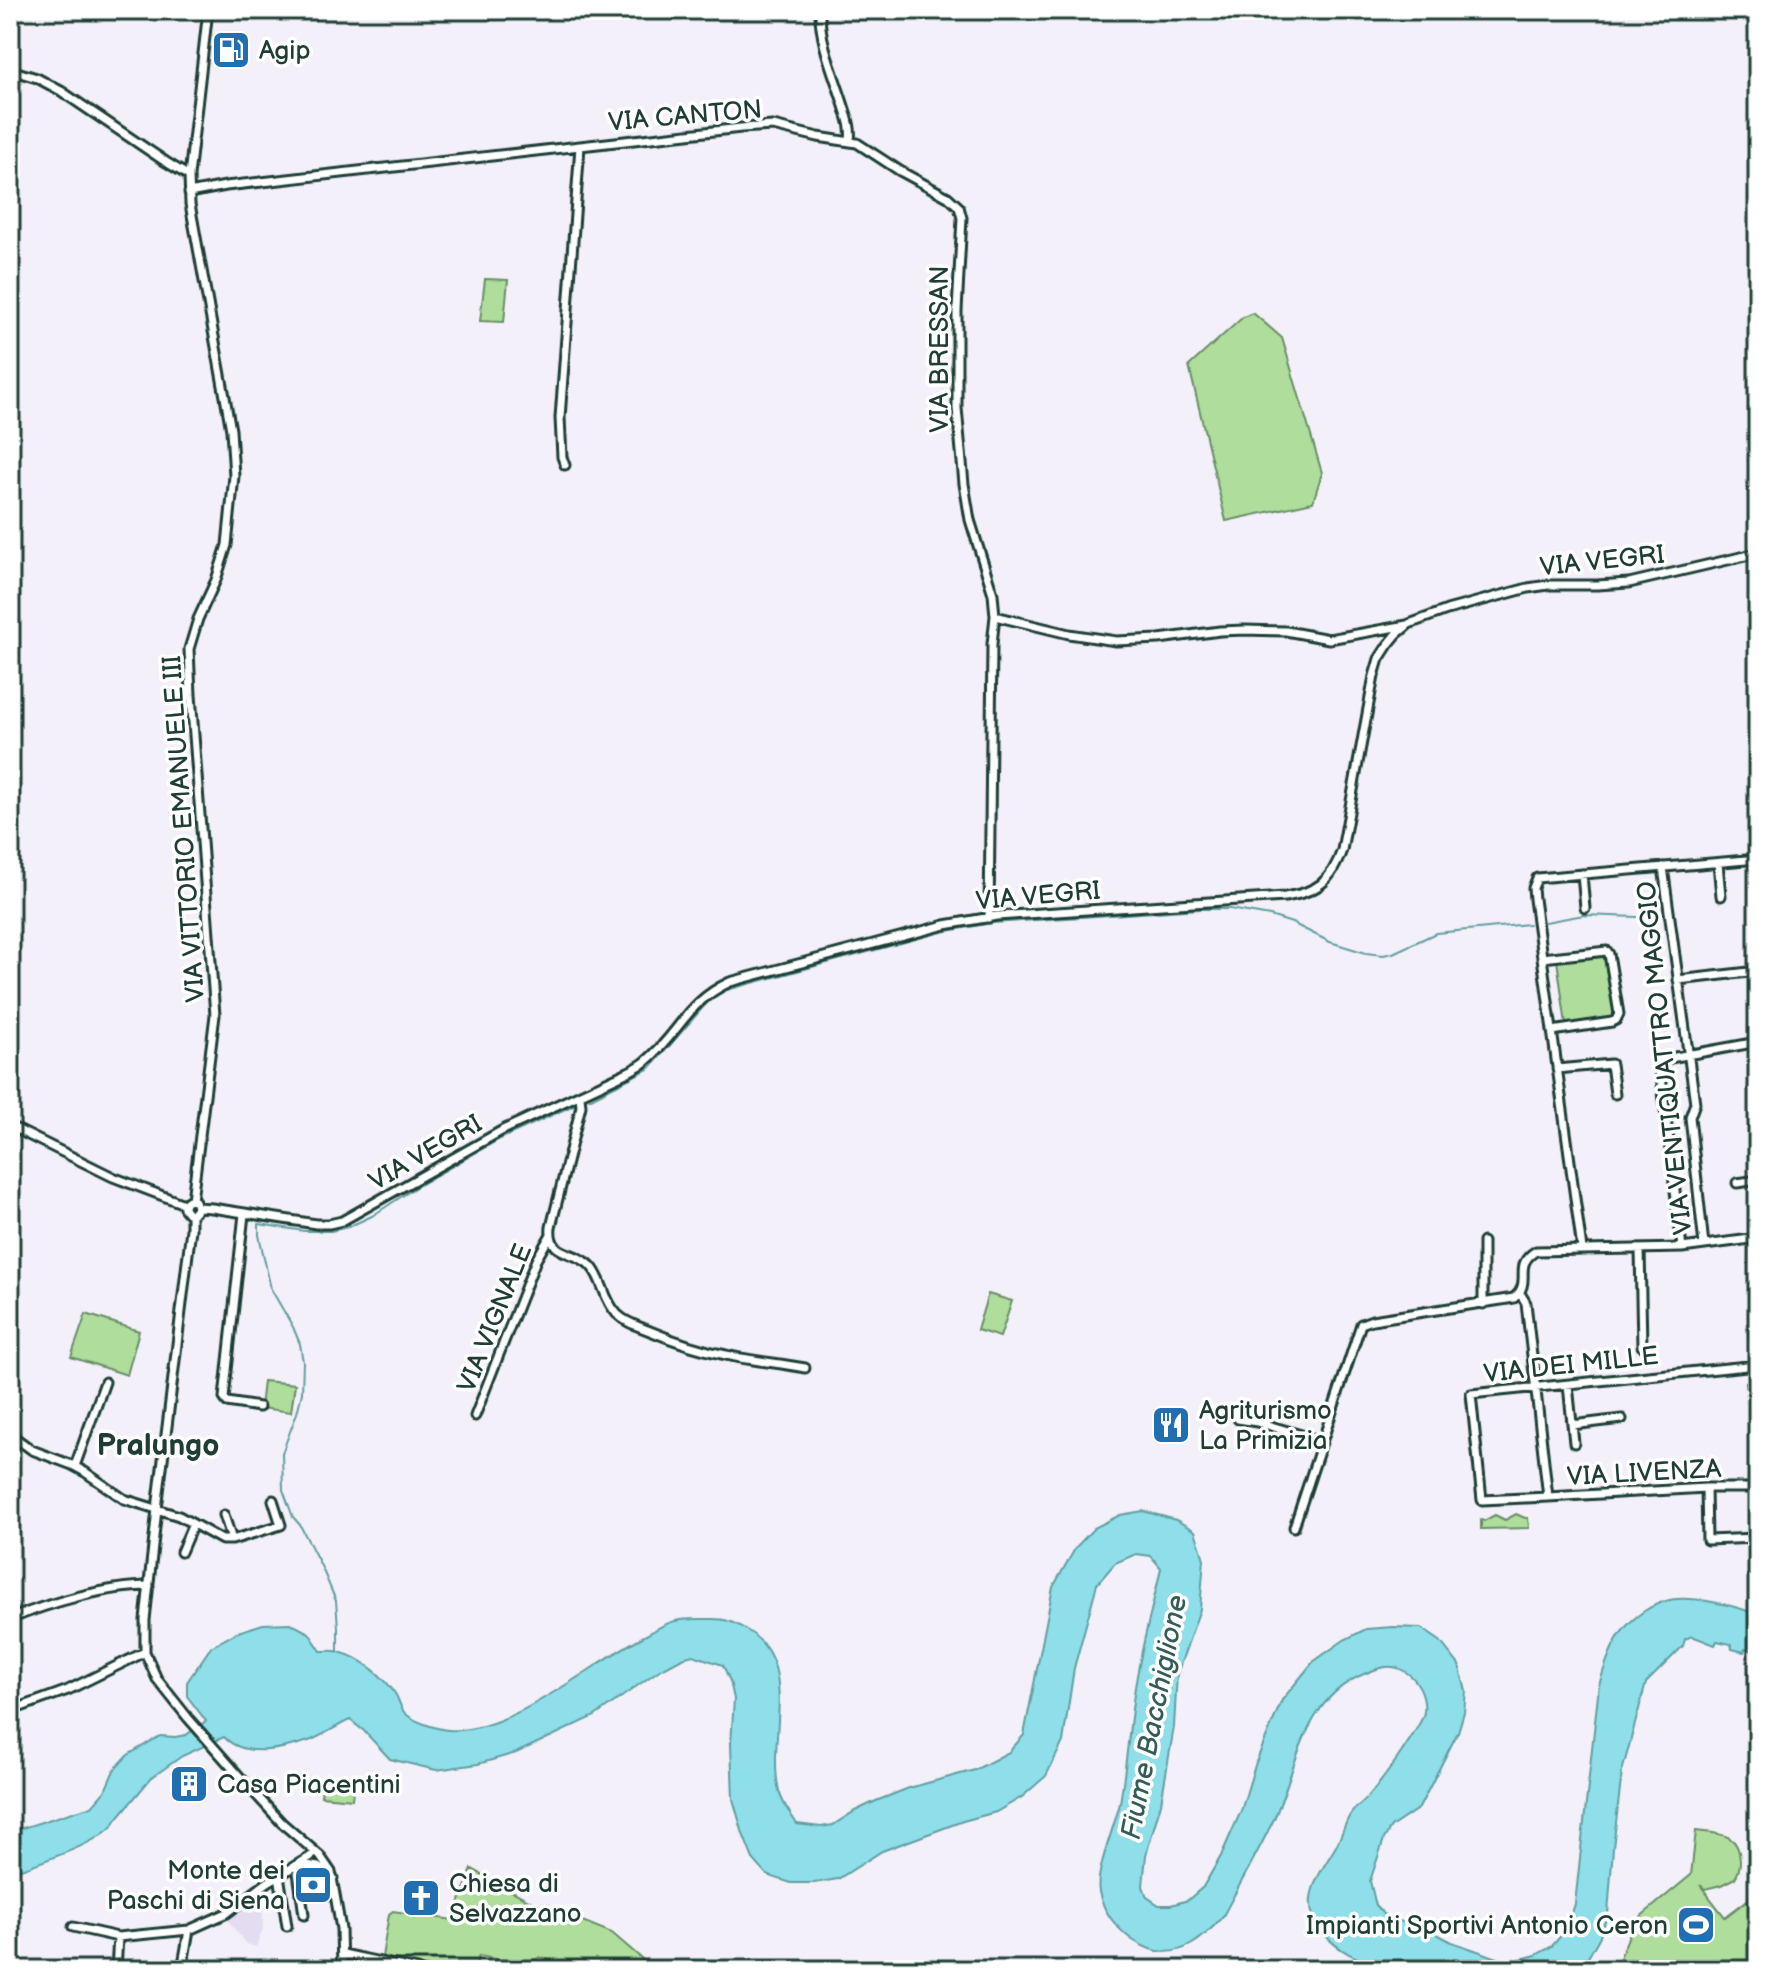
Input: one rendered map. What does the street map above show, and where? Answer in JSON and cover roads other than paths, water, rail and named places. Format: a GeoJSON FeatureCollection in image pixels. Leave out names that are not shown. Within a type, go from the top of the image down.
{"type":"FeatureCollection","features":[{"type":"Feature","properties":{"kind":"street","name":"VIA VITTORIO EMANUELE III"},"geometry":{"type":"LineString","coordinates":[[146,1656],[144,1639],[157,1509],[215,1015],[189,649],[227,545],[234,476],[231,430],[189,193],[198,82],[208,10]]}},
{"type":"Feature","properties":{"kind":"street"},"geometry":{"type":"LineString","coordinates":[[820,10],[821,28],[849,122],[850,140]]}},
{"type":"Feature","properties":{"kind":"street"},"geometry":{"type":"LineString","coordinates":[[10,70],[37,78],[61,91],[189,176]]}},
{"type":"Feature","properties":{"kind":"street","name":"VIA CANTON"},"geometry":{"type":"LineString","coordinates":[[189,193],[226,186],[759,127],[773,126],[818,137],[850,140]]}},
{"type":"Feature","properties":{"kind":"street","name":"VIA BRESSAN"},"geometry":{"type":"LineString","coordinates":[[850,140],[948,197],[961,212],[957,311],[958,432],[966,503],[993,594],[995,616],[992,644],[989,918]]}},
{"type":"Feature","properties":{"kind":"street","name":"VIA CANTON"},"geometry":{"type":"LineString","coordinates":[[565,465],[560,418],[580,146]]}},
{"type":"Feature","properties":{"kind":"street","name":"VIA VEGRI"},"geometry":{"type":"LineString","coordinates":[[194,1207],[316,1224],[342,1221],[503,1130],[618,1078],[645,1061],[701,999],[730,982],[945,925],[989,918],[1285,897],[1313,890],[1331,876],[1342,850],[1379,659],[1397,634],[1409,624],[1528,588],[1629,583],[1758,553]]}},
{"type":"Feature","properties":{"kind":"street"},"geometry":{"type":"LineString","coordinates":[[995,616],[1069,634],[1116,641],[1245,630],[1286,631],[1329,639],[1409,624]]}},
{"type":"Feature","properties":{"kind":"street"},"geometry":{"type":"LineString","coordinates":[[1582,1249],[1533,888],[1537,878],[1758,859]]}},
{"type":"Feature","properties":{"kind":"street"},"geometry":{"type":"LineString","coordinates":[[1718,863],[1721,896]]}},
{"type":"Feature","properties":{"kind":"street","name":"VIA VENTIQUATTRO MAGGIO"},"geometry":{"type":"LineString","coordinates":[[1663,867],[1695,1103],[1690,1117],[1704,1245]]}},
{"type":"Feature","properties":{"kind":"street"},"geometry":{"type":"LineString","coordinates":[[1582,874],[1585,908]]}},
{"type":"Feature","properties":{"kind":"street"},"geometry":{"type":"LineString","coordinates":[[1542,958],[1607,951],[1619,1014],[1612,1022],[1552,1031]]}},
{"type":"Feature","properties":{"kind":"street"},"geometry":{"type":"LineString","coordinates":[[1678,980],[1758,971]]}},
{"type":"Feature","properties":{"kind":"street"},"geometry":{"type":"LineString","coordinates":[[1682,1248],[1659,1060],[1758,1042]]}},
{"type":"Feature","properties":{"kind":"street"},"geometry":{"type":"LineString","coordinates":[[1557,1069],[1611,1064],[1615,1094]]}},
{"type":"Feature","properties":{"kind":"street","name":"VIA VIGNALE"},"geometry":{"type":"LineString","coordinates":[[580,1096],[581,1106],[551,1227],[552,1242],[561,1251],[593,1267],[608,1303],[626,1321],[716,1353],[805,1368]]}},
{"type":"Feature","properties":{"kind":"street"},"geometry":{"type":"LineString","coordinates":[[10,1126],[113,1177],[194,1207]]}},
{"type":"Feature","properties":{"kind":"street"},"geometry":{"type":"LineString","coordinates":[[1737,1183],[1758,1180]]}},
{"type":"Feature","properties":{"kind":"street"},"geometry":{"type":"LineString","coordinates":[[244,1214],[224,1398],[227,1402],[259,1407]]}},
{"type":"Feature","properties":{"kind":"street","name":"VIA VIGNALE"},"geometry":{"type":"LineString","coordinates":[[475,1416],[541,1250],[550,1236]]}},
{"type":"Feature","properties":{"kind":"street"},"geometry":{"type":"LineString","coordinates":[[1294,1527],[1361,1324],[1514,1298],[1524,1286],[1523,1267],[1528,1256],[1536,1251],[1682,1248],[1757,1239],[1758,1291]]}},
{"type":"Feature","properties":{"kind":"street"},"geometry":{"type":"LineString","coordinates":[[1483,1242],[1483,1304]]}},
{"type":"Feature","properties":{"kind":"street"},"geometry":{"type":"LineString","coordinates":[[1640,1249],[1642,1346]]}},
{"type":"Feature","properties":{"kind":"street","name":"VIA LIVENZA"},"geometry":{"type":"LineString","coordinates":[[1520,1293],[1526,1303],[1548,1497],[1758,1488]]}},
{"type":"Feature","properties":{"kind":"street","name":"VIA DEI MILLE"},"geometry":{"type":"LineString","coordinates":[[1548,1497],[1482,1500],[1471,1394],[1757,1365],[1754,1333],[1758,1324]]}},
{"type":"Feature","properties":{"kind":"street"},"geometry":{"type":"LineString","coordinates":[[75,1466],[105,1382]]}},
{"type":"Feature","properties":{"kind":"street","name":"VIA LIVENZA"},"geometry":{"type":"LineString","coordinates":[[1568,1385],[1574,1443]]}},
{"type":"Feature","properties":{"kind":"street"},"geometry":{"type":"LineString","coordinates":[[1238,1419],[1322,1441]]}},
{"type":"Feature","properties":{"kind":"street","name":"VIA LIVENZA"},"geometry":{"type":"LineString","coordinates":[[1572,1425],[1622,1419]]}},
{"type":"Feature","properties":{"kind":"street"},"geometry":{"type":"LineString","coordinates":[[10,1434],[32,1450],[75,1466],[124,1499],[179,1516],[222,1540],[232,1540],[281,1525],[273,1500]]}},
{"type":"Feature","properties":{"kind":"street"},"geometry":{"type":"LineString","coordinates":[[1706,1488],[1707,1540],[1758,1538]]}},
{"type":"Feature","properties":{"kind":"street"},"geometry":{"type":"LineString","coordinates":[[224,1515],[232,1540]]}},
{"type":"Feature","properties":{"kind":"street"},"geometry":{"type":"LineString","coordinates":[[181,1552],[193,1524]]}},
{"type":"Feature","properties":{"kind":"street"},"geometry":{"type":"LineString","coordinates":[[10,1619],[42,1606],[122,1588],[149,1586]]}},
{"type":"Feature","properties":{"kind":"street"},"geometry":{"type":"LineString","coordinates":[[10,1711],[146,1656],[157,1679],[216,1750],[282,1823],[323,1860],[331,1872],[343,1954],[342,1970]]}},
{"type":"Feature","properties":{"kind":"street"},"geometry":{"type":"LineString","coordinates":[[73,1927],[118,1937],[189,1930],[227,1913],[315,1852]]}},
{"type":"Feature","properties":{"kind":"street"},"geometry":{"type":"LineString","coordinates":[[310,1865],[323,1860]]}},
{"type":"Feature","properties":{"kind":"street"},"geometry":{"type":"LineString","coordinates":[[298,1864],[322,1869],[334,1878]]}},
{"type":"Feature","properties":{"kind":"street"},"geometry":{"type":"LineString","coordinates":[[298,1864],[304,1915]]}},
{"type":"Feature","properties":{"kind":"street"},"geometry":{"type":"LineString","coordinates":[[279,1875],[287,1926]]}},
{"type":"Feature","properties":{"kind":"street"},"geometry":{"type":"LineString","coordinates":[[182,1970],[189,1930]]}},
{"type":"Feature","properties":{"kind":"street"},"geometry":{"type":"LineString","coordinates":[[116,1970],[118,1937]]}},
{"type":"Feature","properties":{"kind":"street"},"geometry":{"type":"LineString","coordinates":[[343,1954],[418,1970]]}},
{"type":"Feature","properties":{"kind":"water","name":"Fiume Bacchiglione"},"geometry":{"type":"Polygon","coordinates":[[[1143,1511],[1176,1520],[1195,1531],[1204,1559],[1200,1609],[1177,1674],[1174,1727],[1161,1803],[1146,1855],[1143,1886],[1147,1897],[1159,1905],[1188,1900],[1203,1887],[1241,1811],[1256,1762],[1282,1700],[1313,1662],[1366,1629],[1421,1628],[1440,1641],[1459,1665],[1466,1691],[1464,1712],[1458,1732],[1419,1808],[1391,1827],[1384,1839],[1370,1881],[1376,1906],[1387,1917],[1509,1962],[1536,1955],[1552,1946],[1566,1930],[1575,1904],[1599,1685],[1620,1634],[1644,1612],[1675,1599],[1712,1602],[1758,1615],[1758,1652],[1732,1649],[1731,1644],[1717,1641],[1715,1645],[1692,1636],[1685,1639],[1683,1646],[1646,1683],[1622,1772],[1608,1914],[1599,1938],[1578,1970],[1419,1970],[1397,1963],[1371,1962],[1342,1950],[1316,1924],[1311,1902],[1316,1881],[1350,1815],[1392,1766],[1424,1712],[1424,1700],[1417,1683],[1404,1671],[1389,1667],[1369,1672],[1344,1685],[1328,1699],[1315,1717],[1274,1819],[1216,1924],[1200,1939],[1172,1951],[1150,1949],[1125,1934],[1106,1910],[1099,1883],[1120,1803],[1137,1678],[1161,1568],[1151,1556],[1136,1554],[1115,1563],[1097,1584],[1074,1668],[1063,1742],[1046,1776],[1022,1797],[996,1812],[882,1851],[838,1879],[791,1883],[767,1875],[753,1859],[733,1799],[731,1744],[734,1699],[730,1681],[723,1665],[693,1655],[658,1671],[595,1716],[516,1753],[478,1764],[436,1770],[390,1759],[350,1720],[309,1741],[276,1749],[242,1748],[224,1737],[182,1756],[151,1778],[110,1828],[99,1836],[10,1873],[10,1832],[92,1806],[105,1791],[114,1770],[128,1755],[160,1736],[186,1735],[206,1721],[187,1696],[187,1682],[211,1647],[238,1632],[263,1624],[290,1623],[309,1633],[321,1651],[337,1651],[356,1659],[385,1681],[407,1715],[424,1724],[448,1730],[498,1721],[524,1709],[668,1623],[693,1619],[729,1621],[762,1643],[772,1660],[779,1700],[776,1766],[783,1801],[797,1824],[833,1825],[876,1801],[909,1788],[975,1770],[1009,1752],[1024,1735],[1053,1587],[1076,1547],[1094,1528],[1120,1515],[1143,1511]]]}},
{"type":"Feature","properties":{"kind":"waterway"},"geometry":{"type":"LineString","coordinates":[[589,1099],[650,1068],[713,996],[723,991],[942,932],[992,923],[1230,909],[1270,916],[1330,942],[1383,955],[1436,933],[1529,924]]}},
{"type":"Feature","properties":{"kind":"waterway"},"geometry":{"type":"LineString","coordinates":[[1545,922],[1584,915],[1638,917]]}},
{"type":"Feature","properties":{"kind":"waterway"},"geometry":{"type":"LineString","coordinates":[[338,1652],[336,1601],[300,1525],[293,1517],[283,1490],[282,1453],[302,1393],[303,1362],[293,1327],[271,1289],[259,1224],[304,1231],[331,1231],[348,1227],[372,1216],[500,1139],[574,1105]]}},
{"type":"Feature","properties":{"kind":"place","name":"Agip"},"geometry":{"type":"Point","coordinates":[231,50]}},
{"type":"Feature","properties":{"kind":"place","name":"Agriturismo La Primizia"},"geometry":{"type":"Point","coordinates":[1171,1425]}},
{"type":"Feature","properties":{"kind":"place","name":"Casa Piacentini"},"geometry":{"type":"Point","coordinates":[189,1784]}},
{"type":"Feature","properties":{"kind":"place","name":"Monte dei Paschi di Siena"},"geometry":{"type":"Point","coordinates":[313,1885]}},
{"type":"Feature","properties":{"kind":"place","name":"Chiesa di Selvazzano"},"geometry":{"type":"Point","coordinates":[421,1898]}},
{"type":"Feature","properties":{"kind":"place","name":"Impianti Sportivi Antonio Ceron"},"geometry":{"type":"Point","coordinates":[1696,1925]}},
{"type":"Feature","properties":{"kind":"district","name":"Pralungo"},"geometry":{"type":"Point","coordinates":[158,1445]}}]}
